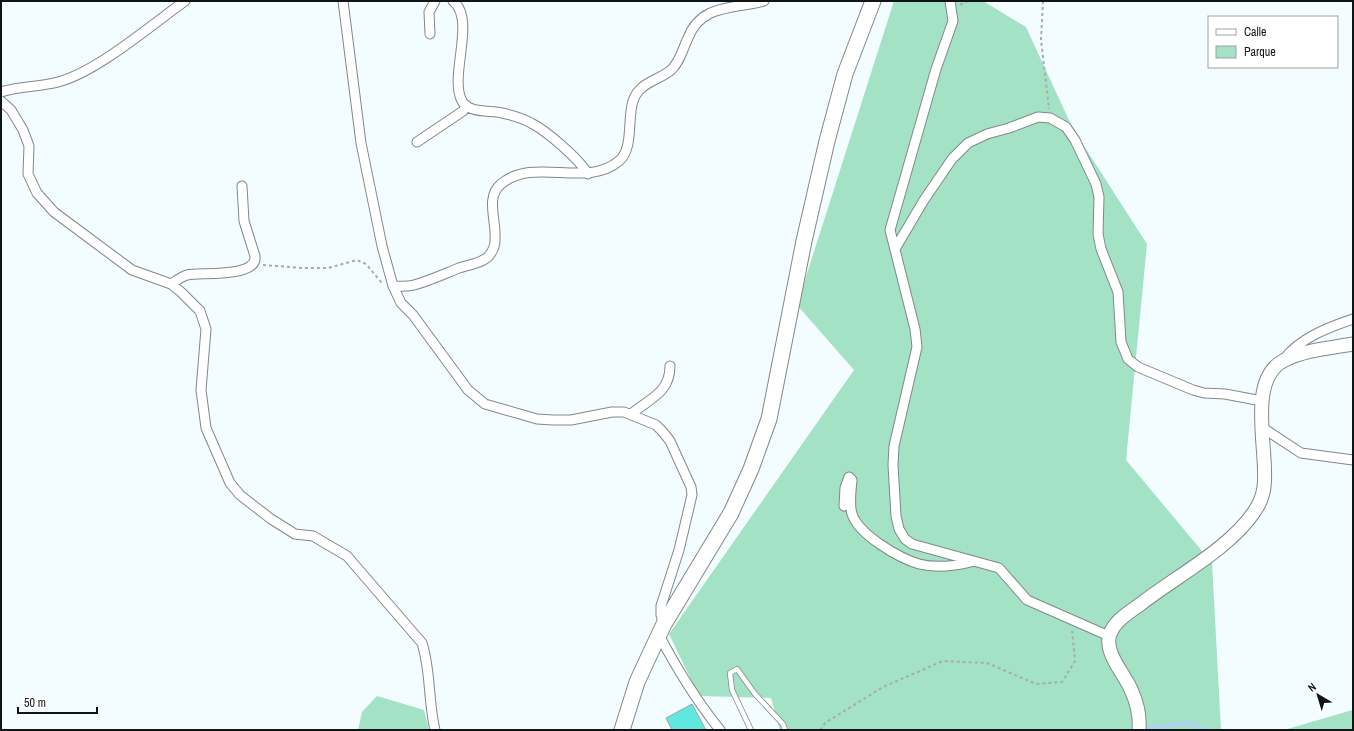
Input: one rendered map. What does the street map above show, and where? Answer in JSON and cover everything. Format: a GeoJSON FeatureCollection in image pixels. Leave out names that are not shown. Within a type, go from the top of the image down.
{"type":"FeatureCollection","features":[{"type":"Feature","properties":{"kind":"main road"},"geometry":{"type":"LineString","coordinates":[[622,730],[636,682],[662,629],[731,513],[751,469],[770,419],[804,241],[827,141],[845,74],[873,1]]}},
{"type":"Feature","properties":{"kind":"street"},"geometry":{"type":"LineString","coordinates":[[1,92],[59,82],[85,70],[115,52],[185,1]]}},
{"type":"Feature","properties":{"kind":"street"},"geometry":{"type":"LineString","coordinates":[[343,1],[361,143],[382,246],[397,298],[413,315],[468,390],[485,404],[537,419],[548,420],[571,420],[612,412],[631,414],[656,425],[664,432],[680,462],[692,495],[683,537],[661,606],[662,629],[677,670],[720,730]]}},
{"type":"Feature","properties":{"kind":"street"},"geometry":{"type":"LineString","coordinates":[[430,34],[428,12],[435,1]]}},
{"type":"Feature","properties":{"kind":"street"},"geometry":{"type":"LineString","coordinates":[[453,1],[458,5],[463,20],[459,88],[461,99],[467,106],[474,110],[515,116],[533,124],[582,164],[588,174]]}},
{"type":"Feature","properties":{"kind":"street"},"geometry":{"type":"LineString","coordinates":[[393,286],[413,286],[485,259],[493,248],[495,236],[492,197],[495,190],[511,178],[528,174],[552,172],[588,174],[612,166],[620,160],[626,152],[628,144],[629,113],[634,98],[647,82],[673,68],[679,60],[691,30],[696,22],[712,11],[764,1]]}},
{"type":"Feature","properties":{"kind":"street"},"geometry":{"type":"LineString","coordinates":[[950,1],[953,21],[936,69],[890,230],[915,329],[917,347],[894,446],[893,465],[896,516],[899,529],[905,539],[912,544],[998,568],[1027,600],[1071,618],[1109,636]]}},
{"type":"Feature","properties":{"kind":"street"},"geometry":{"type":"LineString","coordinates":[[1,101],[12,110],[23,130],[29,146],[28,174],[37,193],[54,212],[132,270],[171,284],[193,304],[204,319],[206,329],[201,390],[206,428],[230,483],[240,496],[270,519],[295,534],[313,536],[347,556],[422,643],[426,657],[432,718],[435,730]]}},
{"type":"Feature","properties":{"kind":"street"},"geometry":{"type":"LineString","coordinates":[[417,142],[463,111],[467,106]]}},
{"type":"Feature","properties":{"kind":"street"},"geometry":{"type":"LineString","coordinates":[[895,249],[944,170],[952,159],[968,143],[987,134],[1009,128],[1038,117],[1050,118],[1066,127],[1075,140],[1096,184],[1098,197],[1098,234],[1101,249],[1118,292],[1121,342],[1128,359],[1138,367],[1193,390],[1204,393],[1225,394],[1262,401]]}},
{"type":"Feature","properties":{"kind":"street"},"geometry":{"type":"LineString","coordinates":[[171,284],[186,276],[243,271],[256,260],[244,221],[242,186]]}},
{"type":"Feature","properties":{"kind":"street"},"geometry":{"type":"LineString","coordinates":[[1282,361],[1298,345],[1319,333],[1353,319]]}},
{"type":"Feature","properties":{"kind":"street"},"geometry":{"type":"LineString","coordinates":[[1139,730],[1138,710],[1133,692],[1111,653],[1109,636],[1114,626],[1124,617],[1219,548],[1244,525],[1254,512],[1264,487],[1263,391],[1267,380],[1276,365],[1294,356],[1353,344]]}},
{"type":"Feature","properties":{"kind":"street"},"geometry":{"type":"LineString","coordinates":[[631,414],[652,400],[662,390],[669,380],[670,366]]}},
{"type":"Feature","properties":{"kind":"street"},"geometry":{"type":"LineString","coordinates":[[1263,428],[1301,453],[1353,460]]}},
{"type":"Feature","properties":{"kind":"street"},"geometry":{"type":"LineString","coordinates":[[844,506],[845,488],[849,478],[852,480],[852,514],[860,527],[870,537],[896,553],[921,564],[947,565],[972,561]]}},
{"type":"Feature","properties":{"kind":"lane"},"geometry":{"type":"LineString","coordinates":[[751,730],[732,690],[730,672],[734,669],[737,669],[755,694],[783,724],[785,730]]}},
{"type":"Feature","properties":{"kind":"path"},"geometry":{"type":"LineString","coordinates":[[1042,1],[1041,40],[1050,118]]}},
{"type":"Feature","properties":{"kind":"path"},"geometry":{"type":"LineString","coordinates":[[253,264],[303,268],[328,268],[357,260],[366,264],[397,298]]}},
{"type":"Feature","properties":{"kind":"path"},"geometry":{"type":"LineString","coordinates":[[820,730],[825,723],[883,687],[943,661],[987,663],[1036,684],[1062,682],[1075,661],[1071,618]]}},
{"type":"Feature","properties":{"kind":"green space"},"geometry":{"type":"Polygon","coordinates":[[[894,1],[983,1],[1026,27],[1073,129],[1147,244],[1126,460],[1212,563],[1221,730],[780,730],[771,698],[699,696],[669,634],[854,370],[797,305],[894,1]]]}},
{"type":"Feature","properties":{"kind":"green space"},"geometry":{"type":"Polygon","coordinates":[[[377,696],[424,710],[429,730],[358,730],[362,712],[377,696]]]}},
{"type":"Feature","properties":{"kind":"green space"},"geometry":{"type":"Polygon","coordinates":[[[1353,710],[1353,730],[1284,730],[1349,711],[1353,710]]]}},
{"type":"Feature","properties":{"kind":"building"},"geometry":{"type":"Polygon","coordinates":[[[692,704],[706,730],[672,730],[666,718],[692,704]]]}},
{"type":"Feature","properties":{"kind":"waterway"},"geometry":{"type":"LineString","coordinates":[[1149,728],[1191,723],[1207,730]]}}]}
